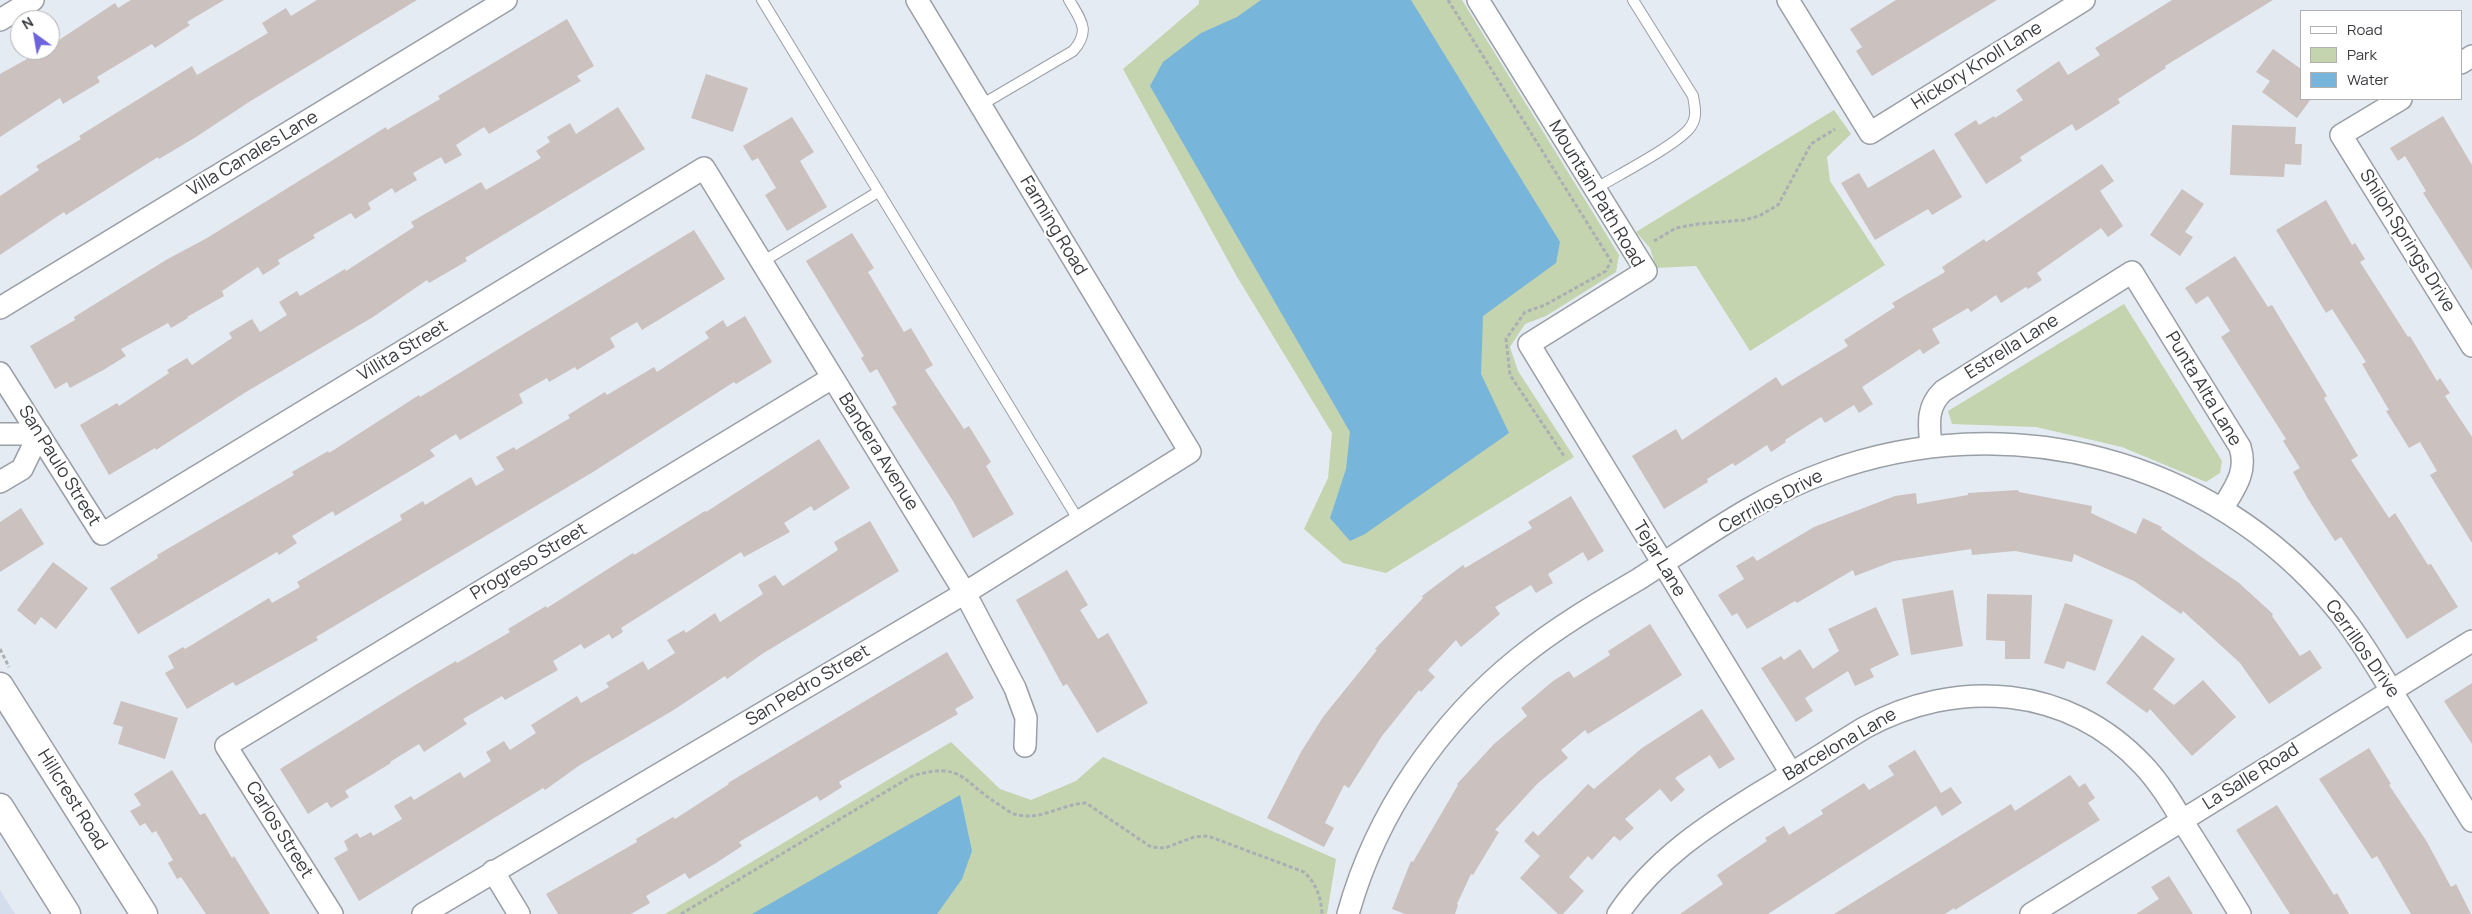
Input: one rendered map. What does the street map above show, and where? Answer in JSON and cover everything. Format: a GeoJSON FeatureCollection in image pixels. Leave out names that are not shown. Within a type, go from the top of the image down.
{"type":"FeatureCollection","features":[{"type":"Feature","properties":{"kind":"street"},"geometry":{"type":"LineString","coordinates":[[0,20],[33,0]]}},
{"type":"Feature","properties":{"kind":"street","name":"Villa Canales Lane"},"geometry":{"type":"LineString","coordinates":[[0,308],[506,0]]}},
{"type":"Feature","properties":{"kind":"street","name":"Farming Road"},"geometry":{"type":"LineString","coordinates":[[917,0],[1190,452]]}},
{"type":"Feature","properties":{"kind":"street","name":"Mountain Path Road"},"geometry":{"type":"LineString","coordinates":[[1478,0],[1646,271],[1529,344]]}},
{"type":"Feature","properties":{"kind":"street","name":"Hickory Knoll Lane"},"geometry":{"type":"LineString","coordinates":[[1788,0],[1870,133],[2084,0]]}},
{"type":"Feature","properties":{"kind":"street","name":"Shiloh Springs Drive"},"geometry":{"type":"LineString","coordinates":[[2399,100],[2341,135],[2472,346]]}},
{"type":"Feature","properties":{"kind":"street","name":"Bandera Avenue"},"geometry":{"type":"LineString","coordinates":[[704,168],[965,594],[1015,688],[1026,718],[1024,746]]}},
{"type":"Feature","properties":{"kind":"street","name":"Villita Street"},"geometry":{"type":"LineString","coordinates":[[102,534],[704,168]]}},
{"type":"Feature","properties":{"kind":"street","name":"Estrella Lane"},"geometry":{"type":"LineString","coordinates":[[1931,446],[1929,413],[1934,401],[1943,391],[2132,272]]}},
{"type":"Feature","properties":{"kind":"street","name":"Punta Alta Lane"},"geometry":{"type":"LineString","coordinates":[[2132,272],[2240,447],[2243,460],[2242,472],[2222,509]]}},
{"type":"Feature","properties":{"kind":"street","name":"Tejar Lane"},"geometry":{"type":"LineString","coordinates":[[1529,344],[1791,773]]}},
{"type":"Feature","properties":{"kind":"street","name":"San Paulo Street"},"geometry":{"type":"LineString","coordinates":[[0,373],[102,534]]}},
{"type":"Feature","properties":{"kind":"street","name":"Progreso Street"},"geometry":{"type":"LineString","coordinates":[[226,746],[832,378]]}},
{"type":"Feature","properties":{"kind":"street"},"geometry":{"type":"LineString","coordinates":[[0,434],[39,434],[22,469],[0,482]]}},
{"type":"Feature","properties":{"kind":"street","name":"Cerrillos Drive"},"geometry":{"type":"LineString","coordinates":[[1348,914],[1360,878],[1385,822],[1416,769],[1454,720],[1497,676],[1545,638],[1757,506],[1798,484],[1823,473],[1876,456],[1931,446],[1992,442],[2082,453],[2140,470],[2168,481],[2222,509],[2271,544],[2315,585],[2353,631],[2472,821]]}},
{"type":"Feature","properties":{"kind":"street","name":"San Pedro Street"},"geometry":{"type":"LineString","coordinates":[[423,914],[965,594],[1190,452]]}},
{"type":"Feature","properties":{"kind":"street","name":"La Salle Road"},"geometry":{"type":"LineString","coordinates":[[2031,914],[2472,641]]}},
{"type":"Feature","properties":{"kind":"street","name":"Hillcrest Road"},"geometry":{"type":"LineString","coordinates":[[0,686],[144,914]]}},
{"type":"Feature","properties":{"kind":"street","name":"Barcelona Lane"},"geometry":{"type":"LineString","coordinates":[[1618,914],[1641,883],[1674,850],[1712,823],[1791,773],[1864,728],[1903,709],[1945,697],[1967,695],[2010,696],[2053,706],[2110,736],[2143,765],[2182,820],[2240,914]]}},
{"type":"Feature","properties":{"kind":"street","name":"Carlos Street"},"geometry":{"type":"LineString","coordinates":[[226,746],[332,914]]}},
{"type":"Feature","properties":{"kind":"street"},"geometry":{"type":"LineString","coordinates":[[0,807],[67,914]]}},
{"type":"Feature","properties":{"kind":"street"},"geometry":{"type":"LineString","coordinates":[[493,871],[519,914]]}},
{"type":"Feature","properties":{"kind":"lane"},"geometry":{"type":"LineString","coordinates":[[762,0],[1078,521]]}},
{"type":"Feature","properties":{"kind":"lane"},"geometry":{"type":"LineString","coordinates":[[980,105],[1073,51],[1079,44],[1083,28],[1070,0]]}},
{"type":"Feature","properties":{"kind":"lane"},"geometry":{"type":"LineString","coordinates":[[1595,189],[1675,140],[1690,128],[1696,112],[1692,96],[1633,0]]}},
{"type":"Feature","properties":{"kind":"lane"},"geometry":{"type":"LineString","coordinates":[[762,262],[878,192]]}},
{"type":"Feature","properties":{"kind":"path"},"geometry":{"type":"LineString","coordinates":[[1448,0],[1611,261],[1606,271],[1546,305],[1525,312],[1506,339],[1510,376],[1564,456]]}},
{"type":"Feature","properties":{"kind":"path"},"geometry":{"type":"LineString","coordinates":[[1654,241],[1676,228],[1744,220],[1759,216],[1778,205],[1811,144],[1835,129]]}},
{"type":"Feature","properties":{"kind":"path"},"geometry":{"type":"LineString","coordinates":[[681,914],[912,776],[927,771],[951,771],[964,777],[991,800],[1013,814],[1036,816],[1061,810],[1073,804],[1086,803],[1151,847],[1165,848],[1194,837],[1208,836],[1304,872],[1313,880],[1321,901],[1322,914]]}},
{"type":"Feature","properties":{"kind":"shaded area"},"geometry":{"type":"Polygon","coordinates":[[[0,890],[15,914],[0,914],[0,890]]]}},
{"type":"Feature","properties":{"kind":"green space"},"geometry":{"type":"Polygon","coordinates":[[[1199,0],[1462,0],[1619,255],[1616,272],[1546,316],[1525,324],[1510,347],[1518,371],[1574,457],[1386,573],[1343,563],[1304,529],[1328,478],[1332,433],[1236,275],[1123,69],[1199,4],[1199,0]]]}},
{"type":"Feature","properties":{"kind":"green space"},"geometry":{"type":"Polygon","coordinates":[[[1834,110],[1851,134],[1827,157],[1830,181],[1885,265],[1750,351],[1696,266],[1656,268],[1650,248],[1636,232],[1834,110]]]}},
{"type":"Feature","properties":{"kind":"green space"},"geometry":{"type":"Polygon","coordinates":[[[2124,304],[2222,461],[2220,473],[2206,482],[2122,447],[2036,427],[1952,424],[1948,411],[2124,304]]]}},
{"type":"Feature","properties":{"kind":"green space"},"geometry":{"type":"Polygon","coordinates":[[[951,742],[1000,789],[1031,800],[1076,781],[1103,757],[1336,859],[1327,914],[665,914],[951,742]]]}},
{"type":"Feature","properties":{"kind":"water"},"geometry":{"type":"Polygon","coordinates":[[[1261,0],[1411,0],[1560,242],[1556,263],[1483,316],[1481,374],[1509,433],[1365,534],[1350,541],[1330,518],[1346,469],[1350,432],[1150,86],[1163,62],[1201,33],[1237,17],[1261,0]]]}},
{"type":"Feature","properties":{"kind":"water"},"geometry":{"type":"Polygon","coordinates":[[[960,795],[972,851],[962,879],[937,914],[752,914],[960,795]]]}},
{"type":"Feature","properties":{"kind":"building"},"geometry":{"type":"Polygon","coordinates":[[[131,0],[224,0],[187,22],[190,25],[155,48],[152,44],[97,77],[100,82],[63,104],[60,98],[0,137],[0,74],[25,60],[60,60],[60,39],[115,3],[118,8],[131,0]]]}},
{"type":"Feature","properties":{"kind":"building"},"geometry":{"type":"Polygon","coordinates":[[[317,0],[417,0],[249,102],[196,137],[159,159],[158,157],[66,215],[64,212],[0,255],[0,196],[39,170],[36,166],[81,139],[79,136],[192,66],[197,75],[268,33],[262,23],[286,8],[291,16],[317,0]]]}},
{"type":"Feature","properties":{"kind":"building"},"geometry":{"type":"Polygon","coordinates":[[[1896,0],[1997,0],[1872,76],[1856,51],[1862,47],[1850,29],[1896,0]]]}},
{"type":"Feature","properties":{"kind":"building"},"geometry":{"type":"Polygon","coordinates":[[[2172,0],[2273,0],[2165,66],[2166,68],[2118,99],[2120,103],[2076,131],[2072,124],[2020,157],[2022,161],[1986,184],[1954,134],[1976,120],[1979,125],[1994,116],[1995,118],[2023,100],[2016,90],[2059,61],[2068,75],[2100,55],[2095,48],[2172,0]]]}},
{"type":"Feature","properties":{"kind":"building"},"geometry":{"type":"Polygon","coordinates":[[[567,19],[594,66],[577,76],[581,81],[489,134],[484,127],[456,145],[462,155],[445,164],[441,157],[413,173],[417,180],[395,193],[392,188],[368,203],[371,209],[355,219],[351,213],[313,235],[315,238],[278,260],[280,264],[263,275],[258,267],[222,291],[224,296],[188,318],[171,328],[168,323],[121,349],[126,356],[105,369],[70,388],[67,382],[55,389],[30,346],[75,320],[74,317],[166,260],[207,238],[386,127],[387,130],[440,99],[438,96],[567,19]]]}},
{"type":"Feature","properties":{"kind":"building"},"geometry":{"type":"Polygon","coordinates":[[[2273,49],[2300,68],[2300,100],[2310,100],[2297,118],[2262,92],[2270,81],[2256,72],[2273,49]]]}},
{"type":"Feature","properties":{"kind":"building"},"geometry":{"type":"Polygon","coordinates":[[[706,74],[748,88],[733,132],[691,118],[706,74]]]}},
{"type":"Feature","properties":{"kind":"building"},"geometry":{"type":"Polygon","coordinates":[[[618,107],[645,149],[465,258],[467,261],[429,283],[427,280],[373,317],[246,392],[156,450],[155,448],[109,475],[80,425],[117,403],[119,406],[169,373],[167,370],[187,358],[192,365],[232,338],[229,333],[252,319],[260,332],[287,315],[279,302],[297,291],[300,296],[345,269],[346,271],[414,227],[411,222],[481,182],[486,190],[541,158],[536,151],[550,142],[547,137],[570,123],[576,134],[618,107]]]}},
{"type":"Feature","properties":{"kind":"building"},"geometry":{"type":"Polygon","coordinates":[[[2443,116],[2472,165],[2472,270],[2423,193],[2426,191],[2405,156],[2398,161],[2390,148],[2443,116]]]}},
{"type":"Feature","properties":{"kind":"building"},"geometry":{"type":"Polygon","coordinates":[[[792,117],[814,152],[800,161],[827,207],[787,231],[765,195],[776,188],[758,158],[752,161],[743,146],[792,117]]]}},
{"type":"Feature","properties":{"kind":"building"},"geometry":{"type":"Polygon","coordinates":[[[2232,125],[2296,127],[2295,144],[2302,144],[2301,165],[2285,164],[2284,177],[2230,175],[2232,125]]]}},
{"type":"Feature","properties":{"kind":"building"},"geometry":{"type":"Polygon","coordinates":[[[1934,149],[1962,197],[1932,215],[1928,209],[1875,240],[1841,183],[1859,173],[1868,188],[1934,149]]]}},
{"type":"Feature","properties":{"kind":"building"},"geometry":{"type":"Polygon","coordinates":[[[2102,164],[2114,181],[2100,191],[2123,226],[2108,237],[2101,228],[2037,273],[2042,280],[2028,289],[2026,287],[2001,303],[1996,295],[1971,312],[1968,308],[1932,329],[1940,343],[1923,354],[1920,349],[1862,387],[1873,404],[1859,413],[1854,405],[1825,423],[1821,417],[1785,440],[1786,442],[1771,452],[1767,445],[1735,466],[1733,463],[1707,479],[1708,482],[1664,509],[1632,456],[1676,429],[1682,440],[1776,377],[1782,386],[1848,346],[1844,340],[1895,307],[1892,303],[1945,272],[1942,267],[1984,239],[1986,242],[2102,164]]]}},
{"type":"Feature","properties":{"kind":"building"},"geometry":{"type":"Polygon","coordinates":[[[2182,189],[2204,204],[2185,232],[2193,237],[2180,256],[2150,235],[2182,189]]]}},
{"type":"Feature","properties":{"kind":"building"},"geometry":{"type":"Polygon","coordinates":[[[2326,200],[2352,245],[2355,243],[2365,259],[2360,262],[2408,337],[2410,336],[2437,381],[2440,378],[2450,393],[2445,396],[2472,437],[2472,543],[2430,475],[2437,471],[2420,442],[2409,448],[2386,411],[2389,410],[2362,364],[2366,362],[2332,309],[2326,313],[2276,230],[2326,200]]]}},
{"type":"Feature","properties":{"kind":"building"},"geometry":{"type":"Polygon","coordinates":[[[694,230],[725,279],[642,330],[637,322],[610,338],[615,347],[577,370],[575,367],[549,382],[547,378],[519,394],[523,403],[460,440],[456,434],[430,450],[435,456],[335,516],[333,511],[292,536],[297,543],[279,555],[277,552],[138,634],[110,588],[158,558],[157,555],[294,475],[292,472],[328,451],[329,453],[419,395],[420,397],[694,230]]]}},
{"type":"Feature","properties":{"kind":"building"},"geometry":{"type":"Polygon","coordinates":[[[852,233],[874,268],[868,272],[904,332],[911,328],[933,365],[925,370],[964,429],[969,426],[991,462],[986,466],[1014,514],[973,538],[953,501],[892,407],[897,404],[877,369],[870,373],[861,358],[864,356],[806,261],[852,233]]]}},
{"type":"Feature","properties":{"kind":"building"},"geometry":{"type":"Polygon","coordinates":[[[2235,256],[2268,307],[2272,305],[2327,396],[2324,398],[2358,456],[2351,460],[2389,518],[2395,513],[2428,565],[2431,564],[2458,607],[2407,639],[2341,537],[2335,541],[2308,499],[2293,472],[2300,468],[2283,441],[2286,439],[2221,337],[2230,331],[2208,296],[2196,304],[2185,288],[2235,256]]]}},
{"type":"Feature","properties":{"kind":"building"},"geometry":{"type":"Polygon","coordinates":[[[745,316],[772,362],[736,384],[734,382],[593,472],[316,637],[318,640],[236,686],[233,682],[187,709],[165,673],[174,668],[168,656],[183,647],[185,649],[269,598],[272,603],[300,587],[297,582],[402,520],[400,515],[423,501],[425,505],[471,477],[476,486],[504,470],[496,457],[514,447],[516,450],[570,418],[568,415],[605,392],[607,395],[654,367],[657,372],[709,338],[705,332],[723,320],[727,327],[745,316]]]}},
{"type":"Feature","properties":{"kind":"building"},"geometry":{"type":"Polygon","coordinates":[[[819,439],[850,488],[814,511],[811,506],[784,523],[790,532],[744,557],[741,552],[621,628],[623,632],[612,639],[609,634],[584,649],[581,644],[553,661],[558,670],[505,700],[502,696],[463,719],[467,724],[424,752],[419,744],[345,791],[349,797],[331,808],[327,802],[308,814],[280,769],[417,684],[510,632],[508,629],[546,606],[547,608],[633,553],[634,555],[706,512],[819,439]]]}},
{"type":"Feature","properties":{"kind":"building"},"geometry":{"type":"Polygon","coordinates":[[[2018,490],[2019,492],[2092,506],[2091,513],[2136,534],[2143,518],[2162,527],[2161,529],[2239,583],[2273,614],[2272,616],[2300,656],[2310,650],[2322,668],[2269,704],[2240,663],[2183,611],[2181,614],[2134,581],[2074,554],[2072,562],[2015,551],[1972,555],[1971,549],[1894,561],[1855,576],[1853,570],[1797,603],[1795,601],[1747,629],[1737,613],[1732,616],[1718,595],[1744,579],[1736,566],[1753,556],[1757,561],[1814,527],[1895,496],[1916,493],[1917,504],[1968,495],[1968,493],[2018,490]]]}},
{"type":"Feature","properties":{"kind":"building"},"geometry":{"type":"Polygon","coordinates":[[[1571,496],[1604,551],[1588,561],[1583,552],[1548,574],[1553,583],[1536,593],[1531,585],[1495,607],[1500,614],[1461,647],[1456,640],[1428,670],[1435,677],[1421,692],[1419,690],[1382,736],[1349,788],[1344,785],[1325,823],[1334,828],[1324,847],[1267,818],[1301,752],[1323,717],[1377,650],[1375,649],[1423,598],[1422,596],[1463,565],[1465,568],[1532,528],[1528,522],[1571,496]]]}},
{"type":"Feature","properties":{"kind":"building"},"geometry":{"type":"Polygon","coordinates":[[[21,508],[44,544],[0,572],[0,522],[21,508]]]}},
{"type":"Feature","properties":{"kind":"building"},"geometry":{"type":"Polygon","coordinates":[[[870,521],[899,571],[762,654],[727,679],[725,676],[672,711],[580,765],[545,790],[543,788],[359,901],[334,858],[348,850],[344,841],[357,833],[360,838],[371,832],[373,836],[402,819],[394,806],[411,796],[414,800],[460,772],[464,778],[491,761],[486,752],[504,741],[510,750],[536,733],[531,725],[577,696],[581,703],[609,687],[606,683],[643,661],[648,670],[675,653],[667,640],[684,630],[686,633],[715,613],[720,622],[763,594],[758,585],[775,575],[783,586],[838,550],[834,542],[870,521]]]}},
{"type":"Feature","properties":{"kind":"building"},"geometry":{"type":"Polygon","coordinates":[[[53,562],[88,588],[56,629],[41,617],[35,625],[17,610],[53,562]]]}},
{"type":"Feature","properties":{"kind":"building"},"geometry":{"type":"Polygon","coordinates":[[[1067,570],[1088,605],[1080,610],[1098,639],[1108,633],[1148,703],[1097,733],[1067,684],[1063,686],[1016,600],[1067,570]]]}},
{"type":"Feature","properties":{"kind":"building"},"geometry":{"type":"Polygon","coordinates":[[[1953,590],[1963,646],[1911,655],[1902,599],[1953,590]]]}},
{"type":"Feature","properties":{"kind":"building"},"geometry":{"type":"Polygon","coordinates":[[[1987,594],[2032,595],[2030,659],[2005,659],[2005,641],[1986,640],[1987,594]]]}},
{"type":"Feature","properties":{"kind":"building"},"geometry":{"type":"Polygon","coordinates":[[[2065,603],[2113,620],[2095,671],[2067,661],[2064,669],[2044,663],[2065,603]]]}},
{"type":"Feature","properties":{"kind":"building"},"geometry":{"type":"Polygon","coordinates":[[[1876,607],[1899,655],[1870,669],[1874,677],[1855,686],[1848,671],[1805,698],[1813,711],[1796,722],[1761,668],[1781,656],[1784,660],[1800,649],[1813,669],[1839,651],[1828,629],[1876,607]]]}},
{"type":"Feature","properties":{"kind":"building"},"geometry":{"type":"Polygon","coordinates":[[[1650,624],[1682,675],[1588,734],[1585,730],[1561,750],[1568,758],[1537,784],[1495,830],[1499,832],[1473,875],[1471,874],[1457,904],[1455,914],[1405,914],[1392,909],[1411,861],[1413,862],[1457,784],[1494,744],[1527,716],[1521,708],[1553,681],[1569,671],[1574,678],[1610,655],[1608,651],[1650,624]]]}},
{"type":"Feature","properties":{"kind":"building"},"geometry":{"type":"Polygon","coordinates":[[[2142,635],[2175,659],[2153,689],[2174,705],[2203,680],[2236,717],[2192,756],[2150,709],[2147,713],[2106,683],[2142,635]]]}},
{"type":"Feature","properties":{"kind":"building"},"geometry":{"type":"Polygon","coordinates":[[[947,652],[974,698],[955,709],[958,714],[839,782],[842,787],[820,801],[817,796],[739,842],[742,846],[689,879],[685,873],[646,896],[650,903],[631,914],[558,914],[546,894],[637,842],[636,839],[673,817],[675,819],[728,783],[947,652]]]}},
{"type":"Feature","properties":{"kind":"building"},"geometry":{"type":"Polygon","coordinates":[[[2472,683],[2472,744],[2444,701],[2472,683]]]}},
{"type":"Feature","properties":{"kind":"building"},"geometry":{"type":"Polygon","coordinates":[[[121,701],[178,718],[165,759],[118,744],[123,727],[113,724],[121,701]]]}},
{"type":"Feature","properties":{"kind":"building"},"geometry":{"type":"Polygon","coordinates":[[[1702,709],[1735,759],[1719,769],[1710,755],[1675,778],[1685,790],[1671,802],[1660,789],[1625,819],[1634,828],[1620,841],[1614,836],[1592,860],[1588,856],[1569,877],[1584,891],[1563,914],[1558,914],[1520,878],[1540,856],[1524,841],[1533,831],[1538,836],[1588,784],[1594,789],[1642,748],[1702,709]]]}},
{"type":"Feature","properties":{"kind":"building"},"geometry":{"type":"Polygon","coordinates":[[[2369,748],[2391,784],[2389,785],[2427,842],[2451,887],[2456,884],[2471,914],[2411,914],[2377,856],[2372,859],[2319,779],[2369,748]]]}},
{"type":"Feature","properties":{"kind":"building"},"geometry":{"type":"Polygon","coordinates":[[[1915,750],[1941,793],[1951,787],[1962,803],[1942,816],[1936,806],[1768,914],[1680,914],[1723,884],[1717,875],[1767,841],[1765,838],[1784,826],[1789,835],[1823,814],[1821,810],[1864,783],[1869,790],[1894,775],[1888,766],[1915,750]]]}},
{"type":"Feature","properties":{"kind":"building"},"geometry":{"type":"Polygon","coordinates":[[[172,770],[200,815],[205,813],[232,858],[234,856],[270,914],[206,914],[181,877],[177,879],[168,863],[173,860],[156,831],[152,833],[145,823],[140,826],[130,811],[141,805],[134,794],[172,770]]]}},
{"type":"Feature","properties":{"kind":"building"},"geometry":{"type":"Polygon","coordinates":[[[2070,775],[2079,787],[2085,783],[2095,798],[2088,803],[2100,820],[1955,910],[1954,908],[1945,914],[1834,914],[2011,804],[2015,811],[2070,775]]]}},
{"type":"Feature","properties":{"kind":"building"},"geometry":{"type":"Polygon","coordinates":[[[2277,805],[2334,895],[2337,893],[2349,914],[2290,914],[2236,830],[2277,805]]]}},
{"type":"Feature","properties":{"kind":"building"},"geometry":{"type":"Polygon","coordinates":[[[2169,876],[2193,914],[2136,914],[2159,899],[2151,887],[2169,876]]]}}]}
